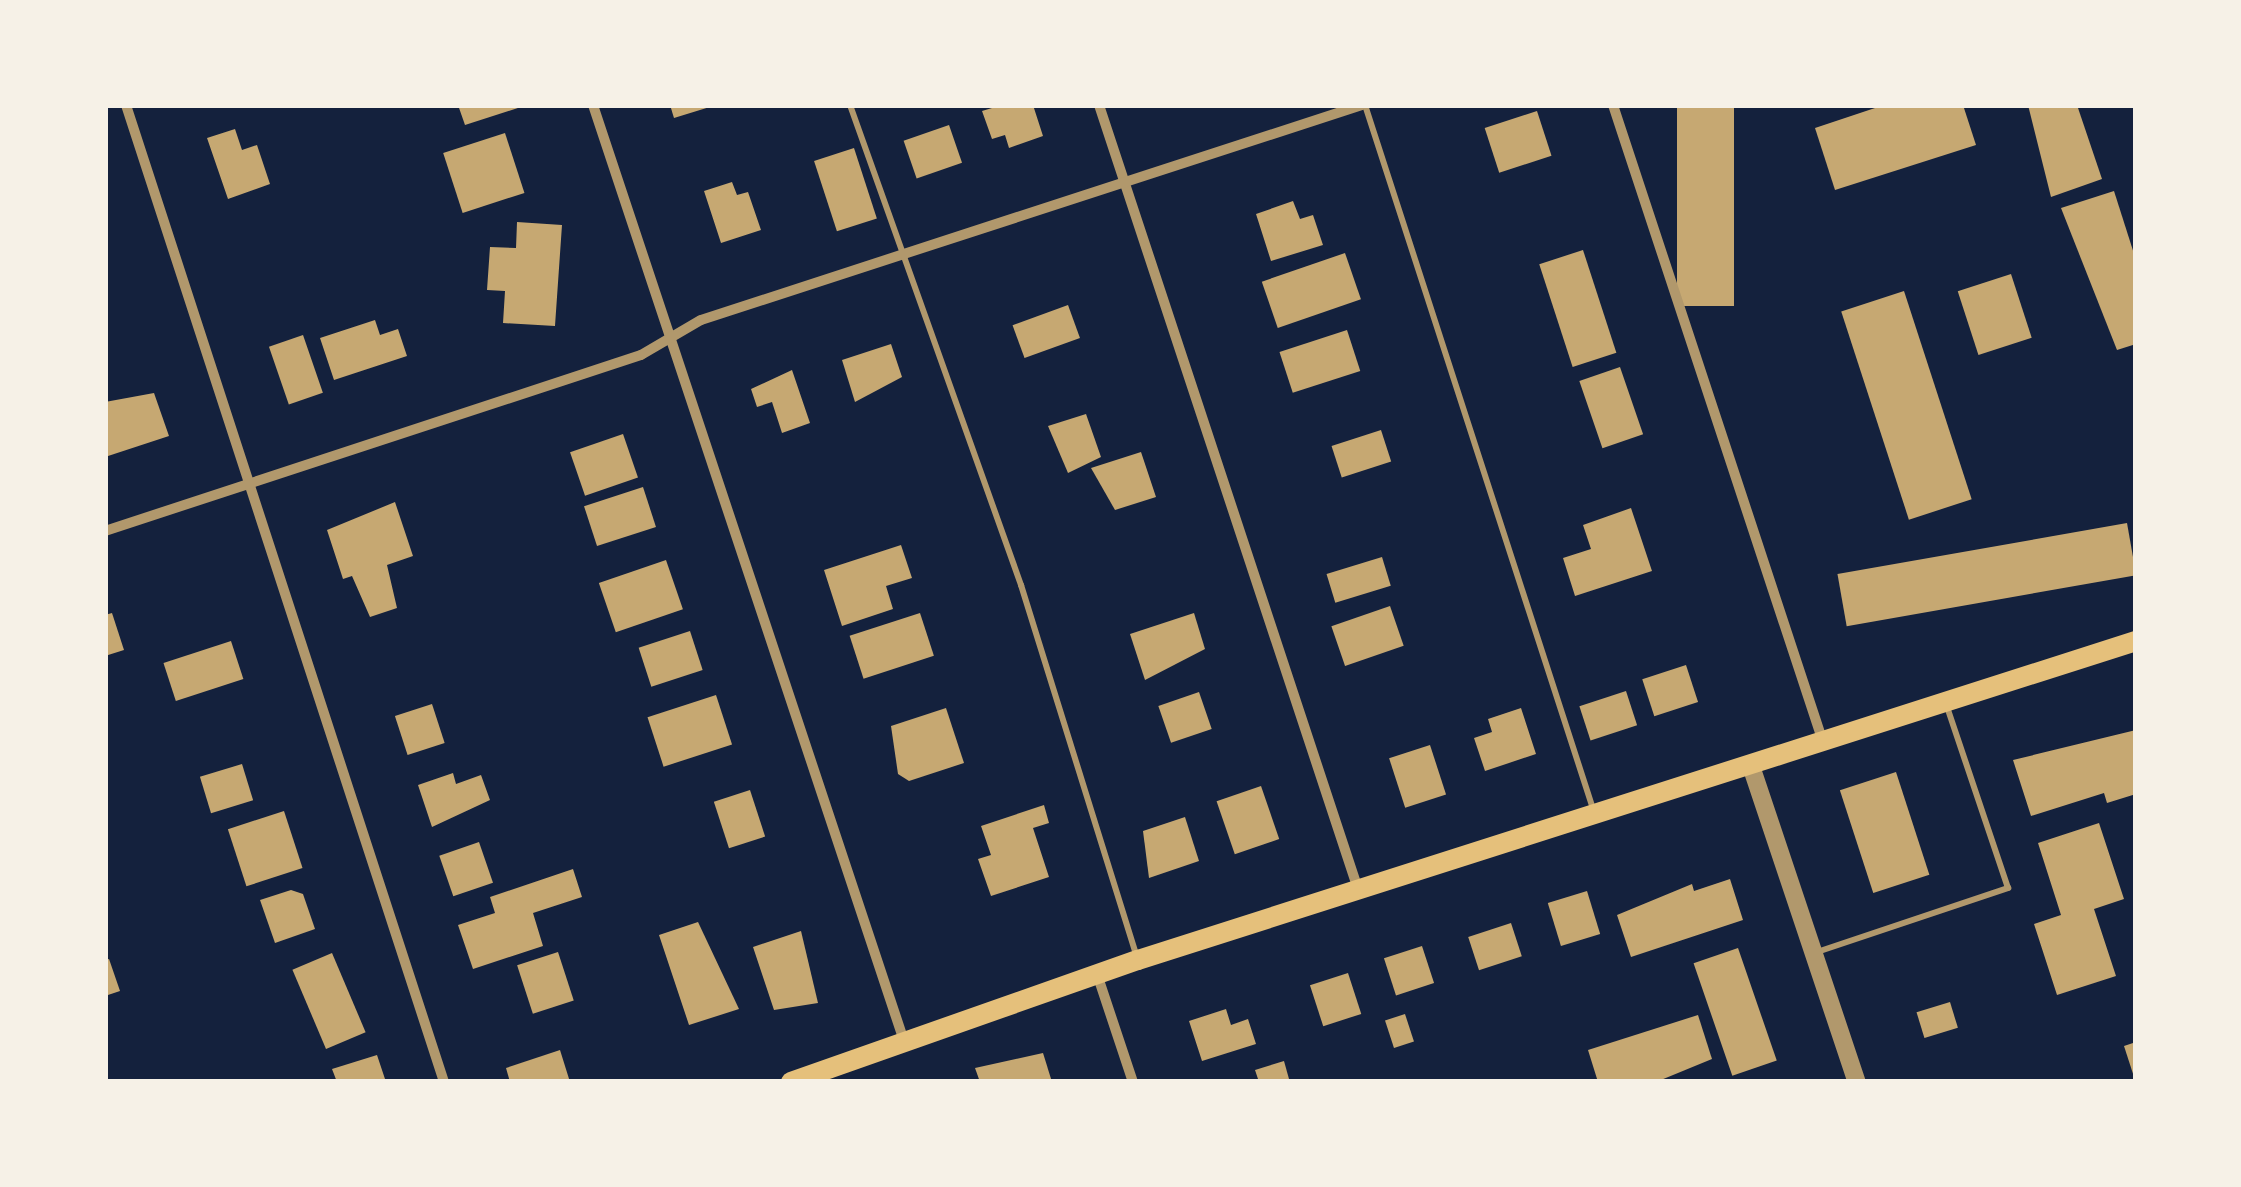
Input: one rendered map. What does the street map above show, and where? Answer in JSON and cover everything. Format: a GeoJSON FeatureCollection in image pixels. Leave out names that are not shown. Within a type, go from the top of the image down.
{"type":"FeatureCollection","features":[{"type":"Feature","properties":{"kind":"main road"},"geometry":{"type":"LineString","coordinates":[[792,1082],[906,1045],[1138,960],[2136,641]]}},
{"type":"Feature","properties":{"kind":"street"},"geometry":{"type":"LineString","coordinates":[[126,105],[444,1082]]}},
{"type":"Feature","properties":{"kind":"street"},"geometry":{"type":"LineString","coordinates":[[594,105],[906,1045]]}},
{"type":"Feature","properties":{"kind":"street"},"geometry":{"type":"LineString","coordinates":[[1100,105],[1358,889]]}},
{"type":"Feature","properties":{"kind":"street"},"geometry":{"type":"LineString","coordinates":[[105,531],[641,355],[670,337],[899,256],[1364,105]]}},
{"type":"Feature","properties":{"kind":"street"},"geometry":{"type":"LineString","coordinates":[[1613,105],[1824,743]]}},
{"type":"Feature","properties":{"kind":"street"},"geometry":{"type":"LineString","coordinates":[[1751,766],[1857,1082]]}},
{"type":"Feature","properties":{"kind":"street"},"geometry":{"type":"LineString","coordinates":[[1097,974],[1133,1082]]}},
{"type":"Feature","properties":{"kind":"lane"},"geometry":{"type":"LineString","coordinates":[[850,105],[899,256],[1022,586],[1138,960]]}},
{"type":"Feature","properties":{"kind":"lane"},"geometry":{"type":"LineString","coordinates":[[1364,105],[1595,814]]}},
{"type":"Feature","properties":{"kind":"lane"},"geometry":{"type":"LineString","coordinates":[[1814,953],[2008,888],[1946,703]]}},
{"type":"Feature","properties":{"kind":"building"},"geometry":{"type":"Polygon","coordinates":[[[458,105],[524,105],[524,106],[465,125],[458,105]]]}},
{"type":"Feature","properties":{"kind":"building"},"geometry":{"type":"Polygon","coordinates":[[[670,105],[713,105],[713,106],[674,118],[670,105]]]}},
{"type":"Feature","properties":{"kind":"building"},"geometry":{"type":"Polygon","coordinates":[[[1002,105],[1033,105],[1043,136],[1009,148],[1005,135],[992,139],[982,111],[1002,105]]]}},
{"type":"Feature","properties":{"kind":"building"},"geometry":{"type":"Polygon","coordinates":[[[1677,105],[1734,105],[1734,306],[1677,306],[1677,105]]]}},
{"type":"Feature","properties":{"kind":"building"},"geometry":{"type":"Polygon","coordinates":[[[1884,105],[1963,105],[1976,145],[1835,190],[1815,128],[1884,105]]]}},
{"type":"Feature","properties":{"kind":"building"},"geometry":{"type":"Polygon","coordinates":[[[2028,105],[2077,105],[2102,179],[2051,197],[2028,105]]]}},
{"type":"Feature","properties":{"kind":"building"},"geometry":{"type":"Polygon","coordinates":[[[1537,111],[1552,156],[1499,173],[1485,128],[1537,111]]]}},
{"type":"Feature","properties":{"kind":"building"},"geometry":{"type":"Polygon","coordinates":[[[949,125],[962,163],[917,178],[904,141],[949,125]]]}},
{"type":"Feature","properties":{"kind":"building"},"geometry":{"type":"Polygon","coordinates":[[[235,129],[242,150],[257,145],[270,184],[228,199],[207,138],[235,129]]]}},
{"type":"Feature","properties":{"kind":"building"},"geometry":{"type":"Polygon","coordinates":[[[505,133],[524,193],[463,213],[443,153],[505,133]]]}},
{"type":"Feature","properties":{"kind":"building"},"geometry":{"type":"Polygon","coordinates":[[[854,148],[877,218],[837,231],[814,161],[854,148]]]}},
{"type":"Feature","properties":{"kind":"building"},"geometry":{"type":"Polygon","coordinates":[[[732,182],[737,195],[748,192],[761,230],[721,243],[704,191],[732,182]]]}},
{"type":"Feature","properties":{"kind":"building"},"geometry":{"type":"Polygon","coordinates":[[[2114,191],[2136,260],[2136,344],[2117,350],[2061,208],[2114,191]]]}},
{"type":"Feature","properties":{"kind":"building"},"geometry":{"type":"Polygon","coordinates":[[[1293,201],[1300,219],[1313,215],[1323,245],[1271,261],[1256,214],[1293,201]]]}},
{"type":"Feature","properties":{"kind":"building"},"geometry":{"type":"Polygon","coordinates":[[[517,222],[562,225],[555,326],[503,323],[505,291],[487,290],[490,247],[516,248],[517,222]]]}},
{"type":"Feature","properties":{"kind":"building"},"geometry":{"type":"Polygon","coordinates":[[[1583,250],[1616,353],[1573,367],[1539,264],[1583,250]]]}},
{"type":"Feature","properties":{"kind":"building"},"geometry":{"type":"Polygon","coordinates":[[[1345,253],[1361,299],[1278,328],[1262,282],[1345,253]]]}},
{"type":"Feature","properties":{"kind":"building"},"geometry":{"type":"Polygon","coordinates":[[[2011,274],[2032,338],[1978,355],[1958,291],[2011,274]]]}},
{"type":"Feature","properties":{"kind":"building"},"geometry":{"type":"Polygon","coordinates":[[[1904,291],[1972,499],[1909,520],[1841,311],[1904,291]]]}},
{"type":"Feature","properties":{"kind":"building"},"geometry":{"type":"Polygon","coordinates":[[[1068,305],[1080,338],[1025,358],[1013,325],[1068,305]]]}},
{"type":"Feature","properties":{"kind":"building"},"geometry":{"type":"Polygon","coordinates":[[[375,320],[380,335],[398,329],[407,356],[334,380],[320,338],[375,320]]]}},
{"type":"Feature","properties":{"kind":"building"},"geometry":{"type":"Polygon","coordinates":[[[1347,330],[1360,371],[1293,393],[1279,352],[1347,330]]]}},
{"type":"Feature","properties":{"kind":"building"},"geometry":{"type":"Polygon","coordinates":[[[303,335],[323,393],[289,404],[269,347],[303,335]]]}},
{"type":"Feature","properties":{"kind":"building"},"geometry":{"type":"Polygon","coordinates":[[[891,344],[902,377],[855,402],[842,360],[891,344]]]}},
{"type":"Feature","properties":{"kind":"building"},"geometry":{"type":"Polygon","coordinates":[[[1620,367],[1643,434],[1602,448],[1579,381],[1620,367]]]}},
{"type":"Feature","properties":{"kind":"building"},"geometry":{"type":"Polygon","coordinates":[[[792,370],[810,423],[782,433],[772,402],[757,407],[751,389],[792,370]]]}},
{"type":"Feature","properties":{"kind":"building"},"geometry":{"type":"Polygon","coordinates":[[[154,393],[169,436],[105,457],[105,402],[154,393]]]}},
{"type":"Feature","properties":{"kind":"building"},"geometry":{"type":"Polygon","coordinates":[[[1086,414],[1101,457],[1068,473],[1048,426],[1086,414]]]}},
{"type":"Feature","properties":{"kind":"building"},"geometry":{"type":"Polygon","coordinates":[[[1381,430],[1391,461],[1342,477],[1332,446],[1381,430]]]}},
{"type":"Feature","properties":{"kind":"building"},"geometry":{"type":"Polygon","coordinates":[[[623,434],[638,477],[585,496],[570,452],[623,434]]]}},
{"type":"Feature","properties":{"kind":"building"},"geometry":{"type":"Polygon","coordinates":[[[1141,452],[1156,497],[1115,510],[1091,468],[1141,452]]]}},
{"type":"Feature","properties":{"kind":"building"},"geometry":{"type":"Polygon","coordinates":[[[643,487],[656,527],[597,546],[584,506],[643,487]]]}},
{"type":"Feature","properties":{"kind":"building"},"geometry":{"type":"Polygon","coordinates":[[[395,502],[413,556],[387,565],[397,608],[370,617],[352,576],[343,579],[327,530],[395,502]]]}},
{"type":"Feature","properties":{"kind":"building"},"geometry":{"type":"Polygon","coordinates":[[[1631,508],[1652,571],[1575,596],[1563,558],[1591,549],[1583,525],[1631,508]]]}},
{"type":"Feature","properties":{"kind":"building"},"geometry":{"type":"Polygon","coordinates":[[[2127,523],[2136,575],[1847,626],[1837,574],[2127,523]]]}},
{"type":"Feature","properties":{"kind":"building"},"geometry":{"type":"Polygon","coordinates":[[[901,545],[912,578],[886,586],[893,609],[842,626],[824,570],[901,545]]]}},
{"type":"Feature","properties":{"kind":"building"},"geometry":{"type":"Polygon","coordinates":[[[1382,557],[1391,586],[1335,603],[1327,574],[1382,557]]]}},
{"type":"Feature","properties":{"kind":"building"},"geometry":{"type":"Polygon","coordinates":[[[666,560],[683,609],[616,632],[599,583],[666,560]]]}},
{"type":"Feature","properties":{"kind":"building"},"geometry":{"type":"Polygon","coordinates":[[[1390,606],[1404,646],[1345,666],[1331,626],[1390,606]]]}},
{"type":"Feature","properties":{"kind":"building"},"geometry":{"type":"Polygon","coordinates":[[[112,613],[124,650],[105,656],[105,615],[112,613]]]}},
{"type":"Feature","properties":{"kind":"building"},"geometry":{"type":"Polygon","coordinates":[[[920,613],[934,656],[864,679],[850,636],[920,613]]]}},
{"type":"Feature","properties":{"kind":"building"},"geometry":{"type":"Polygon","coordinates":[[[1194,613],[1205,649],[1145,680],[1130,634],[1194,613]]]}},
{"type":"Feature","properties":{"kind":"building"},"geometry":{"type":"Polygon","coordinates":[[[690,631],[703,670],[651,687],[639,648],[690,631]]]}},
{"type":"Feature","properties":{"kind":"building"},"geometry":{"type":"Polygon","coordinates":[[[231,641],[243,679],[176,701],[163,663],[231,641]]]}},
{"type":"Feature","properties":{"kind":"building"},"geometry":{"type":"Polygon","coordinates":[[[1686,665],[1698,702],[1654,716],[1642,679],[1686,665]]]}},
{"type":"Feature","properties":{"kind":"building"},"geometry":{"type":"Polygon","coordinates":[[[1626,691],[1637,725],[1591,740],[1579,706],[1626,691]]]}},
{"type":"Feature","properties":{"kind":"building"},"geometry":{"type":"Polygon","coordinates":[[[1199,692],[1212,729],[1171,743],[1158,706],[1199,692]]]}},
{"type":"Feature","properties":{"kind":"building"},"geometry":{"type":"Polygon","coordinates":[[[716,695],[732,744],[664,767],[648,717],[716,695]]]}},
{"type":"Feature","properties":{"kind":"building"},"geometry":{"type":"Polygon","coordinates":[[[432,704],[445,743],[408,755],[395,716],[432,704]]]}},
{"type":"Feature","properties":{"kind":"building"},"geometry":{"type":"Polygon","coordinates":[[[946,708],[964,763],[909,781],[898,774],[891,726],[946,708]]]}},
{"type":"Feature","properties":{"kind":"building"},"geometry":{"type":"Polygon","coordinates":[[[1521,708],[1536,754],[1485,771],[1474,738],[1492,732],[1488,719],[1521,708]]]}},
{"type":"Feature","properties":{"kind":"building"},"geometry":{"type":"Polygon","coordinates":[[[2136,730],[2136,794],[2107,803],[2104,793],[2031,816],[2013,760],[2136,730]]]}},
{"type":"Feature","properties":{"kind":"building"},"geometry":{"type":"Polygon","coordinates":[[[1430,745],[1446,794],[1405,808],[1389,758],[1430,745]]]}},
{"type":"Feature","properties":{"kind":"building"},"geometry":{"type":"Polygon","coordinates":[[[242,764],[253,800],[211,813],[200,777],[242,764]]]}},
{"type":"Feature","properties":{"kind":"building"},"geometry":{"type":"Polygon","coordinates":[[[1896,772],[1929,875],[1873,893],[1840,790],[1896,772]]]}},
{"type":"Feature","properties":{"kind":"building"},"geometry":{"type":"Polygon","coordinates":[[[453,773],[456,784],[481,775],[490,800],[432,827],[418,785],[453,773]]]}},
{"type":"Feature","properties":{"kind":"building"},"geometry":{"type":"Polygon","coordinates":[[[1261,786],[1279,839],[1235,854],[1217,801],[1261,786]]]}},
{"type":"Feature","properties":{"kind":"building"},"geometry":{"type":"Polygon","coordinates":[[[750,790],[765,837],[729,848],[714,802],[750,790]]]}},
{"type":"Feature","properties":{"kind":"building"},"geometry":{"type":"Polygon","coordinates":[[[1044,805],[1049,823],[1033,828],[1049,877],[991,896],[978,859],[991,855],[981,826],[1044,805]]]}},
{"type":"Feature","properties":{"kind":"building"},"geometry":{"type":"Polygon","coordinates":[[[284,811],[303,868],[246,886],[228,829],[284,811]]]}},
{"type":"Feature","properties":{"kind":"building"},"geometry":{"type":"Polygon","coordinates":[[[1185,817],[1199,861],[1149,878],[1143,831],[1185,817]]]}},
{"type":"Feature","properties":{"kind":"building"},"geometry":{"type":"Polygon","coordinates":[[[2099,823],[2124,899],[2094,909],[2116,976],[2057,995],[2034,924],[2061,915],[2038,843],[2099,823]]]}},
{"type":"Feature","properties":{"kind":"building"},"geometry":{"type":"Polygon","coordinates":[[[479,842],[493,883],[453,896],[439,856],[479,842]]]}},
{"type":"Feature","properties":{"kind":"building"},"geometry":{"type":"Polygon","coordinates":[[[573,869],[582,897],[533,913],[543,946],[473,969],[458,925],[495,913],[490,897],[573,869]]]}},
{"type":"Feature","properties":{"kind":"building"},"geometry":{"type":"Polygon","coordinates":[[[1730,879],[1743,920],[1631,957],[1617,915],[1692,884],[1694,891],[1730,879]]]}},
{"type":"Feature","properties":{"kind":"building"},"geometry":{"type":"Polygon","coordinates":[[[291,890],[303,894],[315,929],[275,943],[260,900],[291,890]]]}},
{"type":"Feature","properties":{"kind":"building"},"geometry":{"type":"Polygon","coordinates":[[[1587,891],[1600,934],[1561,946],[1548,903],[1587,891]]]}},
{"type":"Feature","properties":{"kind":"building"},"geometry":{"type":"Polygon","coordinates":[[[698,922],[739,1009],[689,1025],[659,935],[698,922]]]}},
{"type":"Feature","properties":{"kind":"building"},"geometry":{"type":"Polygon","coordinates":[[[1511,923],[1522,956],[1479,970],[1468,937],[1511,923]]]}},
{"type":"Feature","properties":{"kind":"building"},"geometry":{"type":"Polygon","coordinates":[[[801,931],[818,1003],[774,1010],[753,947],[801,931]]]}},
{"type":"Feature","properties":{"kind":"building"},"geometry":{"type":"Polygon","coordinates":[[[1422,946],[1434,983],[1396,995],[1384,958],[1422,946]]]}},
{"type":"Feature","properties":{"kind":"building"},"geometry":{"type":"Polygon","coordinates":[[[1738,948],[1777,1061],[1732,1076],[1694,963],[1738,948]]]}},
{"type":"Feature","properties":{"kind":"building"},"geometry":{"type":"Polygon","coordinates":[[[558,952],[574,1001],[533,1014],[517,965],[558,952]]]}},
{"type":"Feature","properties":{"kind":"building"},"geometry":{"type":"Polygon","coordinates":[[[332,953],[366,1032],[326,1049],[292,970],[332,953]]]}},
{"type":"Feature","properties":{"kind":"building"},"geometry":{"type":"Polygon","coordinates":[[[109,959],[120,991],[105,996],[105,960],[109,959]]]}},
{"type":"Feature","properties":{"kind":"building"},"geometry":{"type":"Polygon","coordinates":[[[1348,973],[1361,1014],[1323,1026],[1310,985],[1348,973]]]}},
{"type":"Feature","properties":{"kind":"building"},"geometry":{"type":"Polygon","coordinates":[[[1950,1002],[1958,1028],[1924,1038],[1917,1012],[1950,1002]]]}},
{"type":"Feature","properties":{"kind":"building"},"geometry":{"type":"Polygon","coordinates":[[[1226,1009],[1231,1025],[1248,1019],[1256,1044],[1202,1061],[1189,1021],[1226,1009]]]}},
{"type":"Feature","properties":{"kind":"building"},"geometry":{"type":"Polygon","coordinates":[[[1405,1014],[1414,1042],[1394,1048],[1385,1020],[1405,1014]]]}},
{"type":"Feature","properties":{"kind":"building"},"geometry":{"type":"Polygon","coordinates":[[[1698,1015],[1712,1059],[1656,1082],[1598,1082],[1588,1050],[1698,1015]]]}},
{"type":"Feature","properties":{"kind":"building"},"geometry":{"type":"Polygon","coordinates":[[[2136,1042],[2136,1080],[2135,1080],[2124,1046],[2136,1042]]]}},
{"type":"Feature","properties":{"kind":"building"},"geometry":{"type":"Polygon","coordinates":[[[560,1050],[570,1082],[510,1082],[506,1068],[560,1050]]]}},
{"type":"Feature","properties":{"kind":"building"},"geometry":{"type":"Polygon","coordinates":[[[1043,1053],[1052,1082],[980,1082],[975,1068],[1043,1053]]]}},
{"type":"Feature","properties":{"kind":"building"},"geometry":{"type":"Polygon","coordinates":[[[377,1055],[386,1082],[337,1082],[332,1069],[377,1055]]]}},
{"type":"Feature","properties":{"kind":"building"},"geometry":{"type":"Polygon","coordinates":[[[1284,1061],[1289,1079],[1259,1082],[1255,1070],[1284,1061]]]}}]}
